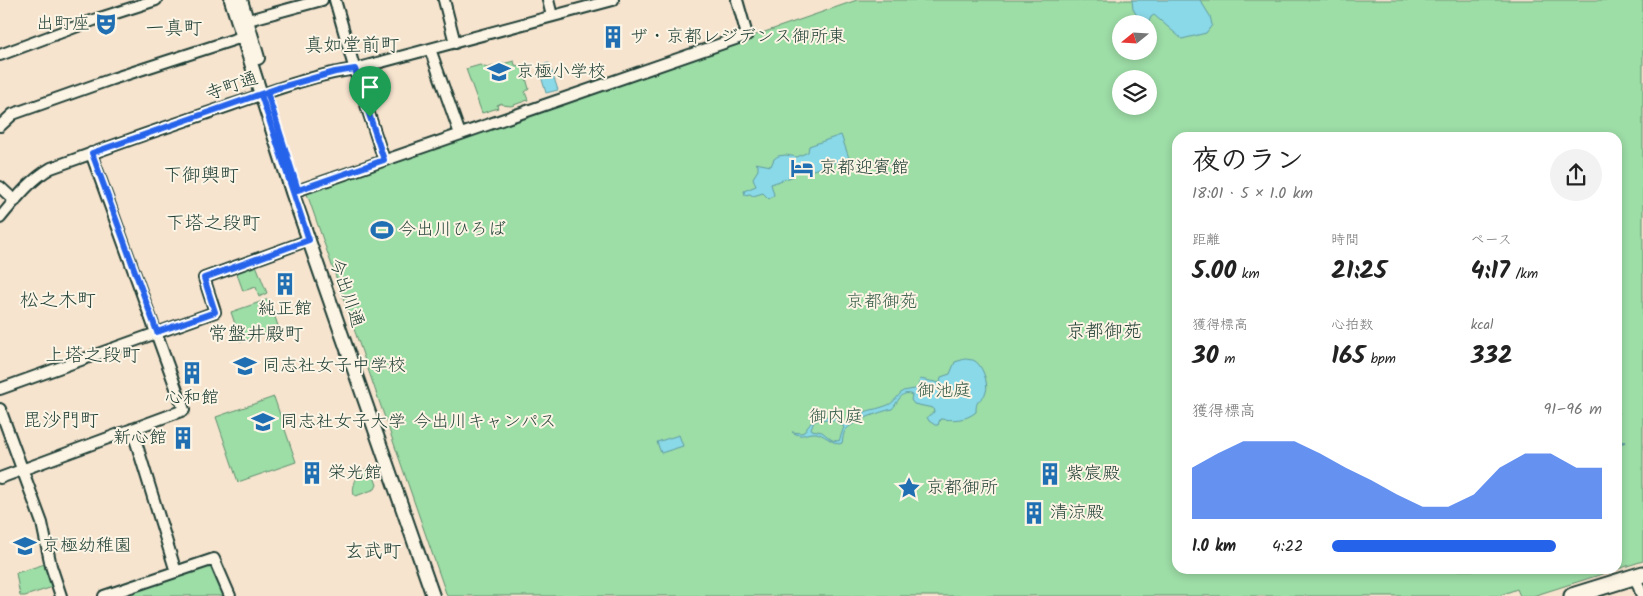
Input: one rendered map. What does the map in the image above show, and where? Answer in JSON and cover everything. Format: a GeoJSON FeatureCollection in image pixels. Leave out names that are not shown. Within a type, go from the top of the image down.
{"type":"FeatureCollection","features":[{"type":"Feature","properties":{"kind":"highway"},"geometry":{"type":"LineString","coordinates":[[1572,596],[1640,582]]}},
{"type":"Feature","properties":{"kind":"highway"},"geometry":{"type":"LineString","coordinates":[[1600,596],[1640,582]]}},
{"type":"Feature","properties":{"kind":"main road","name":"今出川通"},"geometry":{"type":"LineString","coordinates":[[231,0],[242,22],[309,240],[432,596]]}},
{"type":"Feature","properties":{"kind":"main road","name":"今出川通"},"geometry":{"type":"LineString","coordinates":[[241,0],[242,37],[264,94],[440,596]]}},
{"type":"Feature","properties":{"kind":"street"},"geometry":{"type":"LineString","coordinates":[[0,55],[94,20],[156,0]]}},
{"type":"Feature","properties":{"kind":"street"},"geometry":{"type":"LineString","coordinates":[[242,22],[322,0]]}},
{"type":"Feature","properties":{"kind":"street"},"geometry":{"type":"LineString","coordinates":[[336,0],[355,69],[384,160]]}},
{"type":"Feature","properties":{"kind":"street"},"geometry":{"type":"LineString","coordinates":[[444,0],[455,43]]}},
{"type":"Feature","properties":{"kind":"street"},"geometry":{"type":"LineString","coordinates":[[548,0],[552,16]]}},
{"type":"Feature","properties":{"kind":"street","name":"寺町通"},"geometry":{"type":"LineString","coordinates":[[0,218],[43,172],[92,153],[264,94],[335,72],[355,69],[613,0]]}},
{"type":"Feature","properties":{"kind":"street"},"geometry":{"type":"LineString","coordinates":[[298,190],[747,35],[737,0]]}},
{"type":"Feature","properties":{"kind":"street"},"geometry":{"type":"LineString","coordinates":[[0,126],[13,114],[112,79],[242,37]]}},
{"type":"Feature","properties":{"kind":"street"},"geometry":{"type":"LineString","coordinates":[[430,49],[460,134]]}},
{"type":"Feature","properties":{"kind":"street"},"geometry":{"type":"LineString","coordinates":[[0,478],[184,410],[92,153]]}},
{"type":"Feature","properties":{"kind":"street"},"geometry":{"type":"LineString","coordinates":[[0,187],[15,201]]}},
{"type":"Feature","properties":{"kind":"street"},"geometry":{"type":"LineString","coordinates":[[0,389],[215,312],[204,278],[309,240]]}},
{"type":"Feature","properties":{"kind":"street"},"geometry":{"type":"LineString","coordinates":[[0,409],[42,524],[51,566],[61,596]]}},
{"type":"Feature","properties":{"kind":"street"},"geometry":{"type":"LineString","coordinates":[[132,429],[176,572]]}},
{"type":"Feature","properties":{"kind":"street"},"geometry":{"type":"LineString","coordinates":[[104,596],[214,560],[230,596]]}},
{"type":"Feature","properties":{"kind":"green space","name":"京都御苑"},"geometry":{"type":"Polygon","coordinates":[[[857,0],[1643,0],[1643,561],[1622,568],[1622,132],[1172,132],[1172,574],[1602,574],[1533,596],[1520,596],[1517,589],[1498,596],[447,596],[306,191],[857,0]]]}},
{"type":"Feature","properties":{"kind":"green space"},"geometry":{"type":"Polygon","coordinates":[[[514,61],[515,65],[523,67],[529,89],[525,92],[528,100],[511,106],[503,105],[502,103],[497,105],[498,108],[482,113],[466,69],[480,65],[487,68],[514,61]]]}},
{"type":"Feature","properties":{"kind":"green space"},"geometry":{"type":"Polygon","coordinates":[[[256,265],[267,293],[259,297],[256,287],[243,291],[236,271],[256,265]]]}},
{"type":"Feature","properties":{"kind":"green space"},"geometry":{"type":"Polygon","coordinates":[[[269,299],[279,329],[241,342],[231,312],[269,299]]]}},
{"type":"Feature","properties":{"kind":"green space"},"geometry":{"type":"Polygon","coordinates":[[[274,397],[296,462],[238,482],[216,417],[274,397]]]}},
{"type":"Feature","properties":{"kind":"green space"},"geometry":{"type":"Polygon","coordinates":[[[369,467],[377,485],[375,489],[356,496],[353,491],[355,482],[362,472],[369,467]]]}},
{"type":"Feature","properties":{"kind":"green space"},"geometry":{"type":"Polygon","coordinates":[[[45,564],[53,587],[20,596],[16,573],[45,564]]]}},
{"type":"Feature","properties":{"kind":"green space"},"geometry":{"type":"Polygon","coordinates":[[[211,566],[215,569],[227,596],[119,596],[211,566]]]}},
{"type":"Feature","properties":{"kind":"water"},"geometry":{"type":"Polygon","coordinates":[[[1132,0],[1200,0],[1210,16],[1212,25],[1206,33],[1182,39],[1158,18],[1158,15],[1137,15],[1133,9],[1132,0]]]}},
{"type":"Feature","properties":{"kind":"water"},"geometry":{"type":"Polygon","coordinates":[[[549,63],[558,90],[546,93],[538,66],[549,63]]]}},
{"type":"Feature","properties":{"kind":"water"},"geometry":{"type":"Polygon","coordinates":[[[841,135],[849,158],[810,171],[808,166],[793,171],[794,176],[771,184],[774,195],[769,199],[763,193],[753,196],[750,194],[745,195],[744,191],[756,186],[753,178],[758,170],[758,165],[755,163],[771,166],[774,159],[778,156],[797,157],[808,152],[809,146],[841,135]]]}},
{"type":"Feature","properties":{"kind":"water"},"geometry":{"type":"Polygon","coordinates":[[[965,359],[973,360],[982,369],[986,379],[986,392],[978,402],[976,412],[968,417],[954,420],[940,419],[938,425],[935,425],[927,417],[934,412],[933,408],[914,404],[911,400],[912,395],[905,394],[900,397],[892,409],[867,417],[849,427],[844,432],[842,443],[836,443],[816,433],[802,435],[792,432],[804,432],[814,419],[824,417],[833,417],[850,424],[859,415],[867,411],[890,404],[903,391],[915,389],[918,387],[920,379],[940,383],[941,377],[950,374],[955,362],[965,359]],[[820,419],[814,422],[811,428],[812,430],[822,432],[832,440],[839,441],[844,427],[833,420],[820,419]]]}},
{"type":"Feature","properties":{"kind":"water"},"geometry":{"type":"Polygon","coordinates":[[[679,435],[683,446],[661,453],[657,442],[679,435]]]}},
{"type":"Feature","properties":{"kind":"place","name":"出町座"},"geometry":{"type":"Point","coordinates":[106,24]}},
{"type":"Feature","properties":{"kind":"place","name":"ザ・京都レジデンス御所東"},"geometry":{"type":"Point","coordinates":[613,37]}},
{"type":"Feature","properties":{"kind":"place","name":"京極小学校"},"geometry":{"type":"Point","coordinates":[499,72]}},
{"type":"Feature","properties":{"kind":"place","name":"京都迎賓館"},"geometry":{"type":"Point","coordinates":[802,168]}},
{"type":"Feature","properties":{"kind":"place","name":"今出川ひろば"},"geometry":{"type":"Point","coordinates":[382,230]}},
{"type":"Feature","properties":{"kind":"place","name":"純正館"},"geometry":{"type":"Point","coordinates":[285,284]}},
{"type":"Feature","properties":{"kind":"place","name":"同志社女子中学校"},"geometry":{"type":"Point","coordinates":[245,366]}},
{"type":"Feature","properties":{"kind":"place","name":"心和館"},"geometry":{"type":"Point","coordinates":[192,373]}},
{"type":"Feature","properties":{"kind":"place","name":"同志社女子大学 今出川キャンパス"},"geometry":{"type":"Point","coordinates":[263,422]}},
{"type":"Feature","properties":{"kind":"place","name":"新心館"},"geometry":{"type":"Point","coordinates":[183,438]}},
{"type":"Feature","properties":{"kind":"place","name":"栄光館"},"geometry":{"type":"Point","coordinates":[312,473]}},
{"type":"Feature","properties":{"kind":"place","name":"紫宸殿"},"geometry":{"type":"Point","coordinates":[1050,474]}},
{"type":"Feature","properties":{"kind":"place","name":"京都御所"},"geometry":{"type":"Point","coordinates":[909,488]}},
{"type":"Feature","properties":{"kind":"place","name":"清涼殿"},"geometry":{"type":"Point","coordinates":[1034,513]}},
{"type":"Feature","properties":{"kind":"place","name":"京極幼稚園"},"geometry":{"type":"Point","coordinates":[25,546]}},
{"type":"Feature","properties":{"kind":"district","name":"一真町"},"geometry":{"type":"Point","coordinates":[174,29]}},
{"type":"Feature","properties":{"kind":"district","name":"真如堂前町"},"geometry":{"type":"Point","coordinates":[352,46]}},
{"type":"Feature","properties":{"kind":"district","name":"下御輿町"},"geometry":{"type":"Point","coordinates":[201,176]}},
{"type":"Feature","properties":{"kind":"district","name":"下塔之段町"},"geometry":{"type":"Point","coordinates":[213,224]}},
{"type":"Feature","properties":{"kind":"district","name":"松之木町"},"geometry":{"type":"Point","coordinates":[58,301]}},
{"type":"Feature","properties":{"kind":"district","name":"京都御苑"},"geometry":{"type":"Point","coordinates":[1104,332]}},
{"type":"Feature","properties":{"kind":"district","name":"常盤井殿町"},"geometry":{"type":"Point","coordinates":[256,335]}},
{"type":"Feature","properties":{"kind":"district","name":"上塔之段町"},"geometry":{"type":"Point","coordinates":[93,356]}},
{"type":"Feature","properties":{"kind":"district","name":"毘沙門町"},"geometry":{"type":"Point","coordinates":[61,421]}},
{"type":"Feature","properties":{"kind":"district","name":"玄武町"},"geometry":{"type":"Point","coordinates":[373,552]}},
{"type":"Feature","properties":{"kind":"route"},"geometry":{"type":"LineString","coordinates":[[355,69],[370,117],[384,160],[298,190],[267,92],[261,95],[309,240],[204,278],[215,312],[157,332],[92,153],[278,88],[335,72],[355,69]]}},
{"type":"Feature","properties":{"kind":"park label","name":"御池庭"},"geometry":{"type":"Point","coordinates":[944,391]}},
{"type":"Feature","properties":{"kind":"park label","name":"御内庭"},"geometry":{"type":"Point","coordinates":[836,417]}}]}
